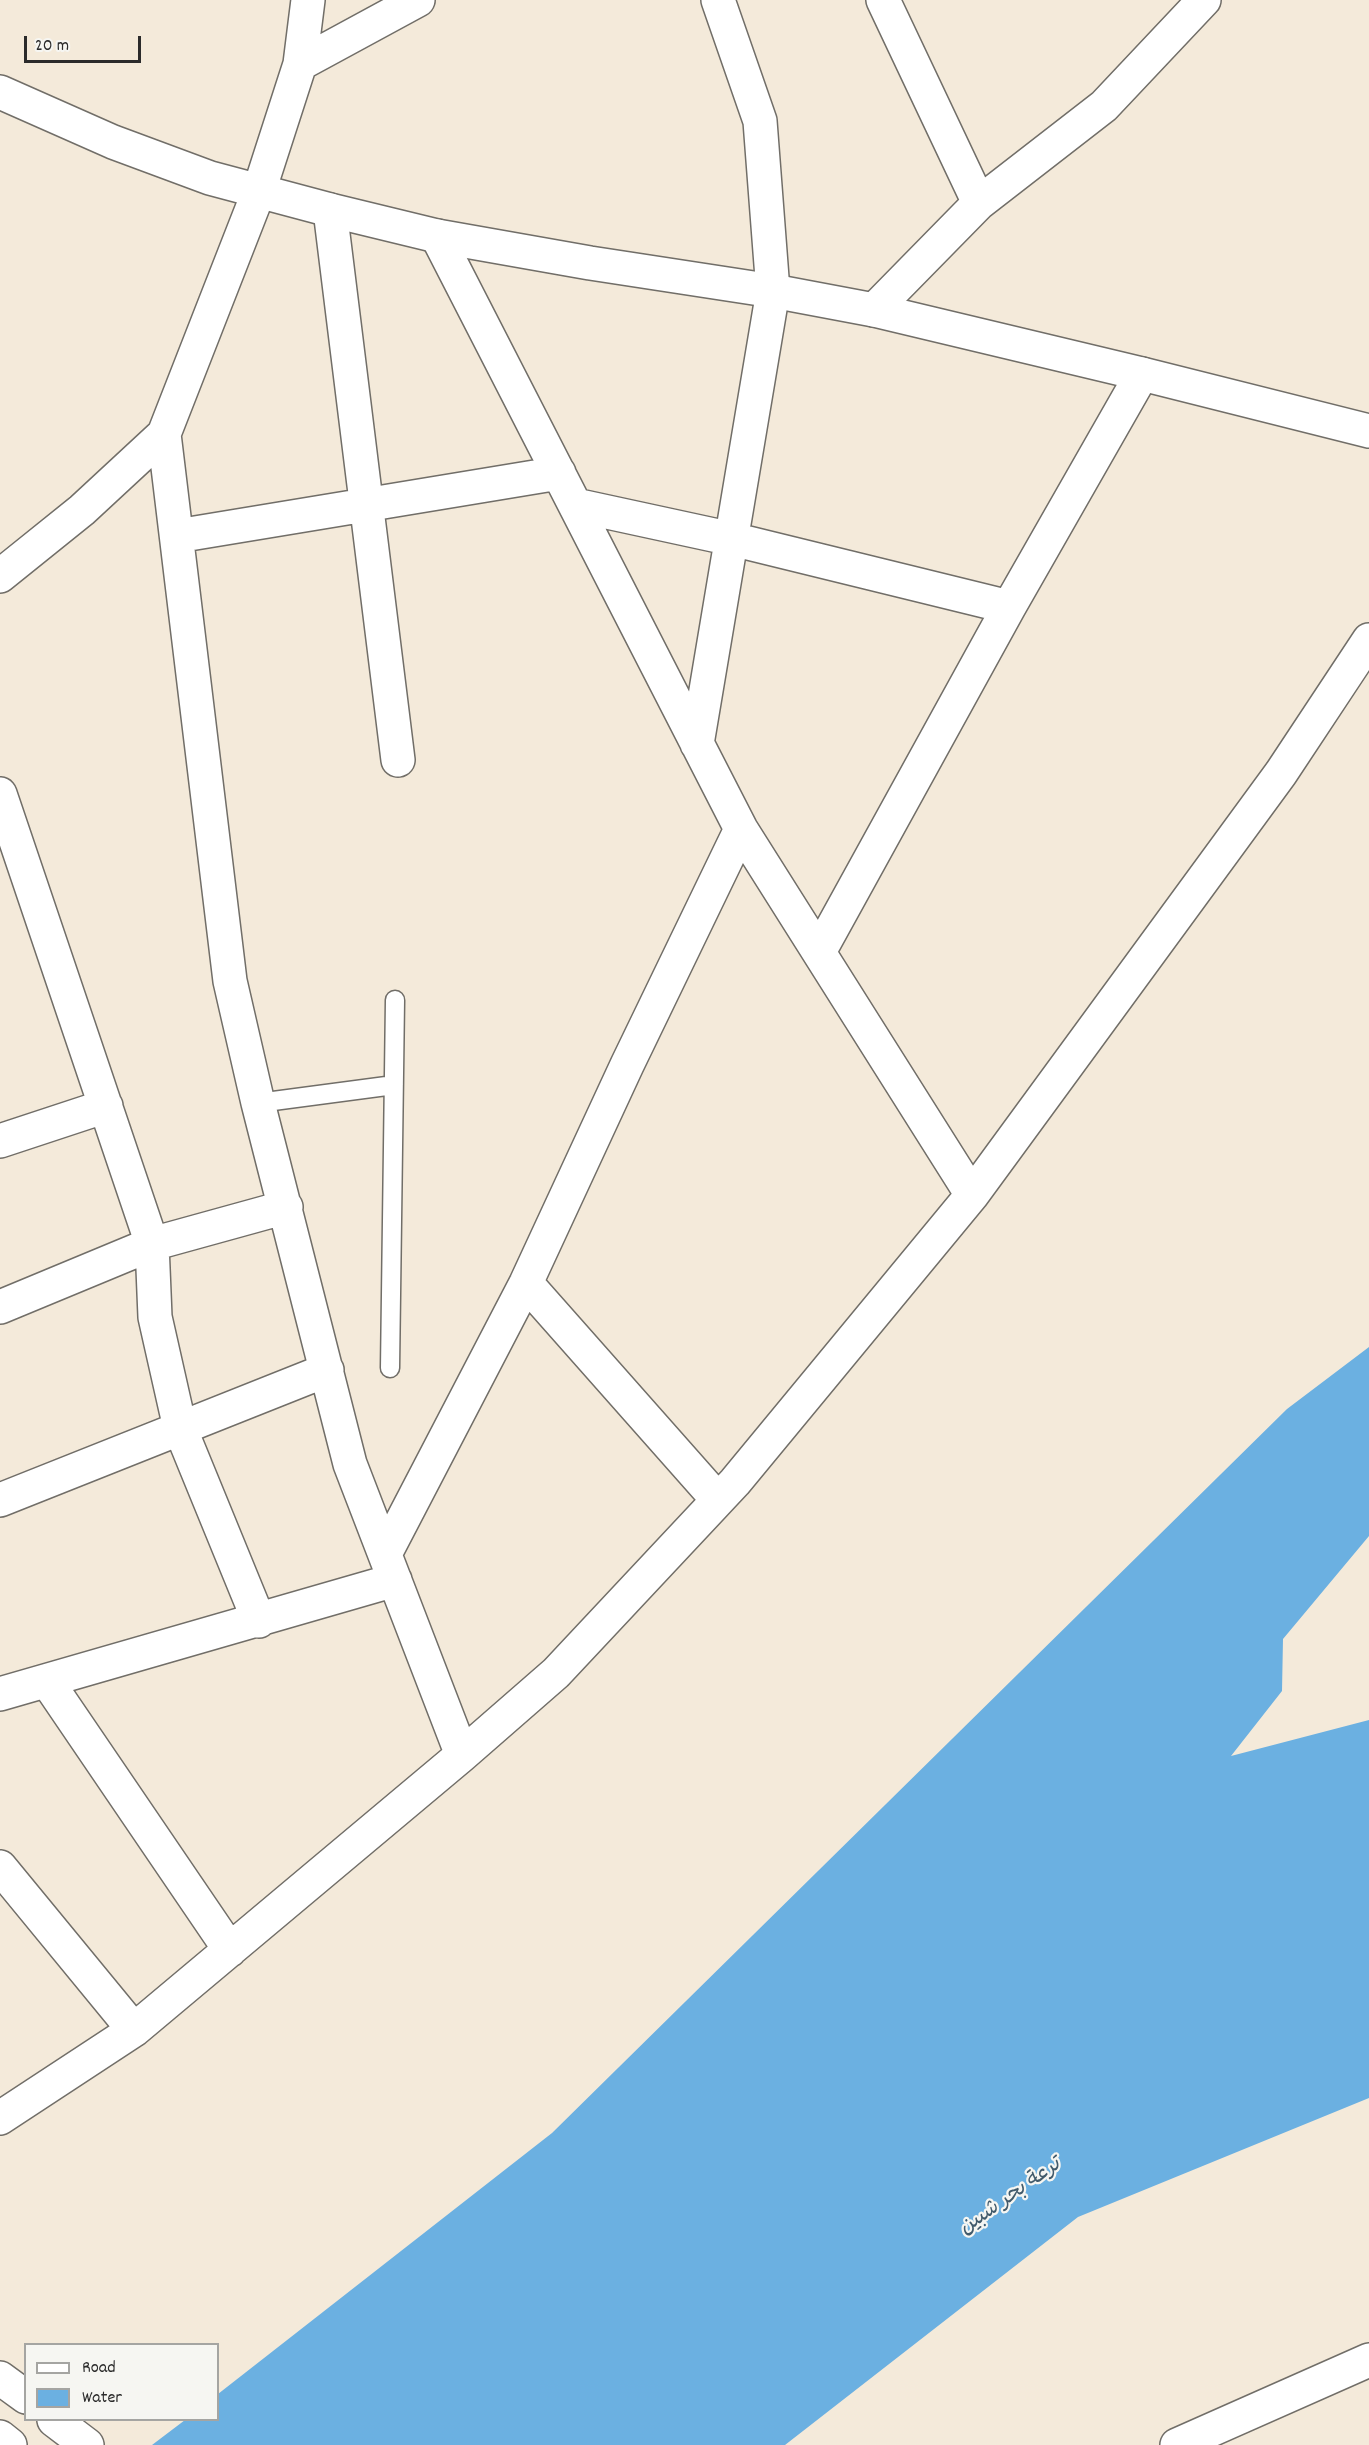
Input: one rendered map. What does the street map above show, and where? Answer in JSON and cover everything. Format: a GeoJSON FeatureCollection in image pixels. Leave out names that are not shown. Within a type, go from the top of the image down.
{"type":"FeatureCollection","features":[{"type":"Feature","properties":{"kind":"main road"},"geometry":{"type":"LineString","coordinates":[[0,576],[82,510],[164,434],[259,191],[300,64],[308,0]]}},
{"type":"Feature","properties":{"kind":"main road"},"geometry":{"type":"LineString","coordinates":[[300,64],[418,0]]}},
{"type":"Feature","properties":{"kind":"main road"},"geometry":{"type":"LineString","coordinates":[[697,744],[773,291],[760,121],[718,0]]}},
{"type":"Feature","properties":{"kind":"main road"},"geometry":{"type":"LineString","coordinates":[[883,0],[979,203]]}},
{"type":"Feature","properties":{"kind":"main road"},"geometry":{"type":"LineString","coordinates":[[874,310],[979,203],[1104,106],[1204,0]]}},
{"type":"Feature","properties":{"kind":"main road"},"geometry":{"type":"LineString","coordinates":[[0,92],[113,142],[210,178],[330,210],[437,236],[590,263],[773,291],[874,310],[1369,431]]}},
{"type":"Feature","properties":{"kind":"main road"},"geometry":{"type":"LineString","coordinates":[[330,210],[398,760]]}},
{"type":"Feature","properties":{"kind":"main road"},"geometry":{"type":"LineString","coordinates":[[437,236],[741,829],[972,1195]]}},
{"type":"Feature","properties":{"kind":"main road"},"geometry":{"type":"LineString","coordinates":[[819,952],[1009,607],[1142,374]]}},
{"type":"Feature","properties":{"kind":"main road"},"geometry":{"type":"LineString","coordinates":[[164,434],[230,981],[258,1103],[350,1464],[462,1755]]}},
{"type":"Feature","properties":{"kind":"main road"},"geometry":{"type":"LineString","coordinates":[[177,536],[559,473]]}},
{"type":"Feature","properties":{"kind":"main road"},"geometry":{"type":"LineString","coordinates":[[575,505],[732,539],[1009,607]]}},
{"type":"Feature","properties":{"kind":"main road"},"geometry":{"type":"LineString","coordinates":[[0,2118],[134,2030],[462,1755],[556,1673],[718,1500],[972,1195],[1281,773],[1369,640]]}},
{"type":"Feature","properties":{"kind":"main road"},"geometry":{"type":"LineString","coordinates":[[0,794],[152,1244],[155,1317],[180,1428],[259,1621]]}},
{"type":"Feature","properties":{"kind":"main road"},"geometry":{"type":"LineString","coordinates":[[0,1694],[259,1621],[390,1567],[741,829]]}},
{"type":"Feature","properties":{"kind":"main road"},"geometry":{"type":"LineString","coordinates":[[0,1142],[106,1106]]}},
{"type":"Feature","properties":{"kind":"main road"},"geometry":{"type":"LineString","coordinates":[[0,1307],[152,1244],[286,1207]]}},
{"type":"Feature","properties":{"kind":"main road"},"geometry":{"type":"LineString","coordinates":[[526,1283],[718,1500]]}},
{"type":"Feature","properties":{"kind":"main road"},"geometry":{"type":"LineString","coordinates":[[0,1500],[327,1370]]}},
{"type":"Feature","properties":{"kind":"main road"},"geometry":{"type":"LineString","coordinates":[[47,1681],[230,1950]]}},
{"type":"Feature","properties":{"kind":"main road"},"geometry":{"type":"LineString","coordinates":[[0,1867],[134,2030]]}},
{"type":"Feature","properties":{"kind":"main road"},"geometry":{"type":"LineString","coordinates":[[1177,2445],[1369,2360]]}},
{"type":"Feature","properties":{"kind":"main road"},"geometry":{"type":"LineString","coordinates":[[0,2378],[24,2396]]}},
{"type":"Feature","properties":{"kind":"main road"},"geometry":{"type":"LineString","coordinates":[[55,2421],[87,2445]]}},
{"type":"Feature","properties":{"kind":"main road"},"geometry":{"type":"LineString","coordinates":[[0,2437],[10,2445]]}},
{"type":"Feature","properties":{"kind":"lane"},"geometry":{"type":"LineString","coordinates":[[390,1368],[395,1000]]}},
{"type":"Feature","properties":{"kind":"lane"},"geometry":{"type":"LineString","coordinates":[[258,1103],[394,1085]]}},
{"type":"Feature","properties":{"kind":"water","name":"ترعة بحر شبين"},"geometry":{"type":"Polygon","coordinates":[[[1369,1347],[1369,1536],[1283,1639],[1282,1691],[1231,1756],[1369,1720],[1369,2098],[1078,2217],[785,2445],[152,2445],[184,2421],[219,2421],[219,2393],[552,2133],[1287,1409],[1369,1347]]]}}]}
